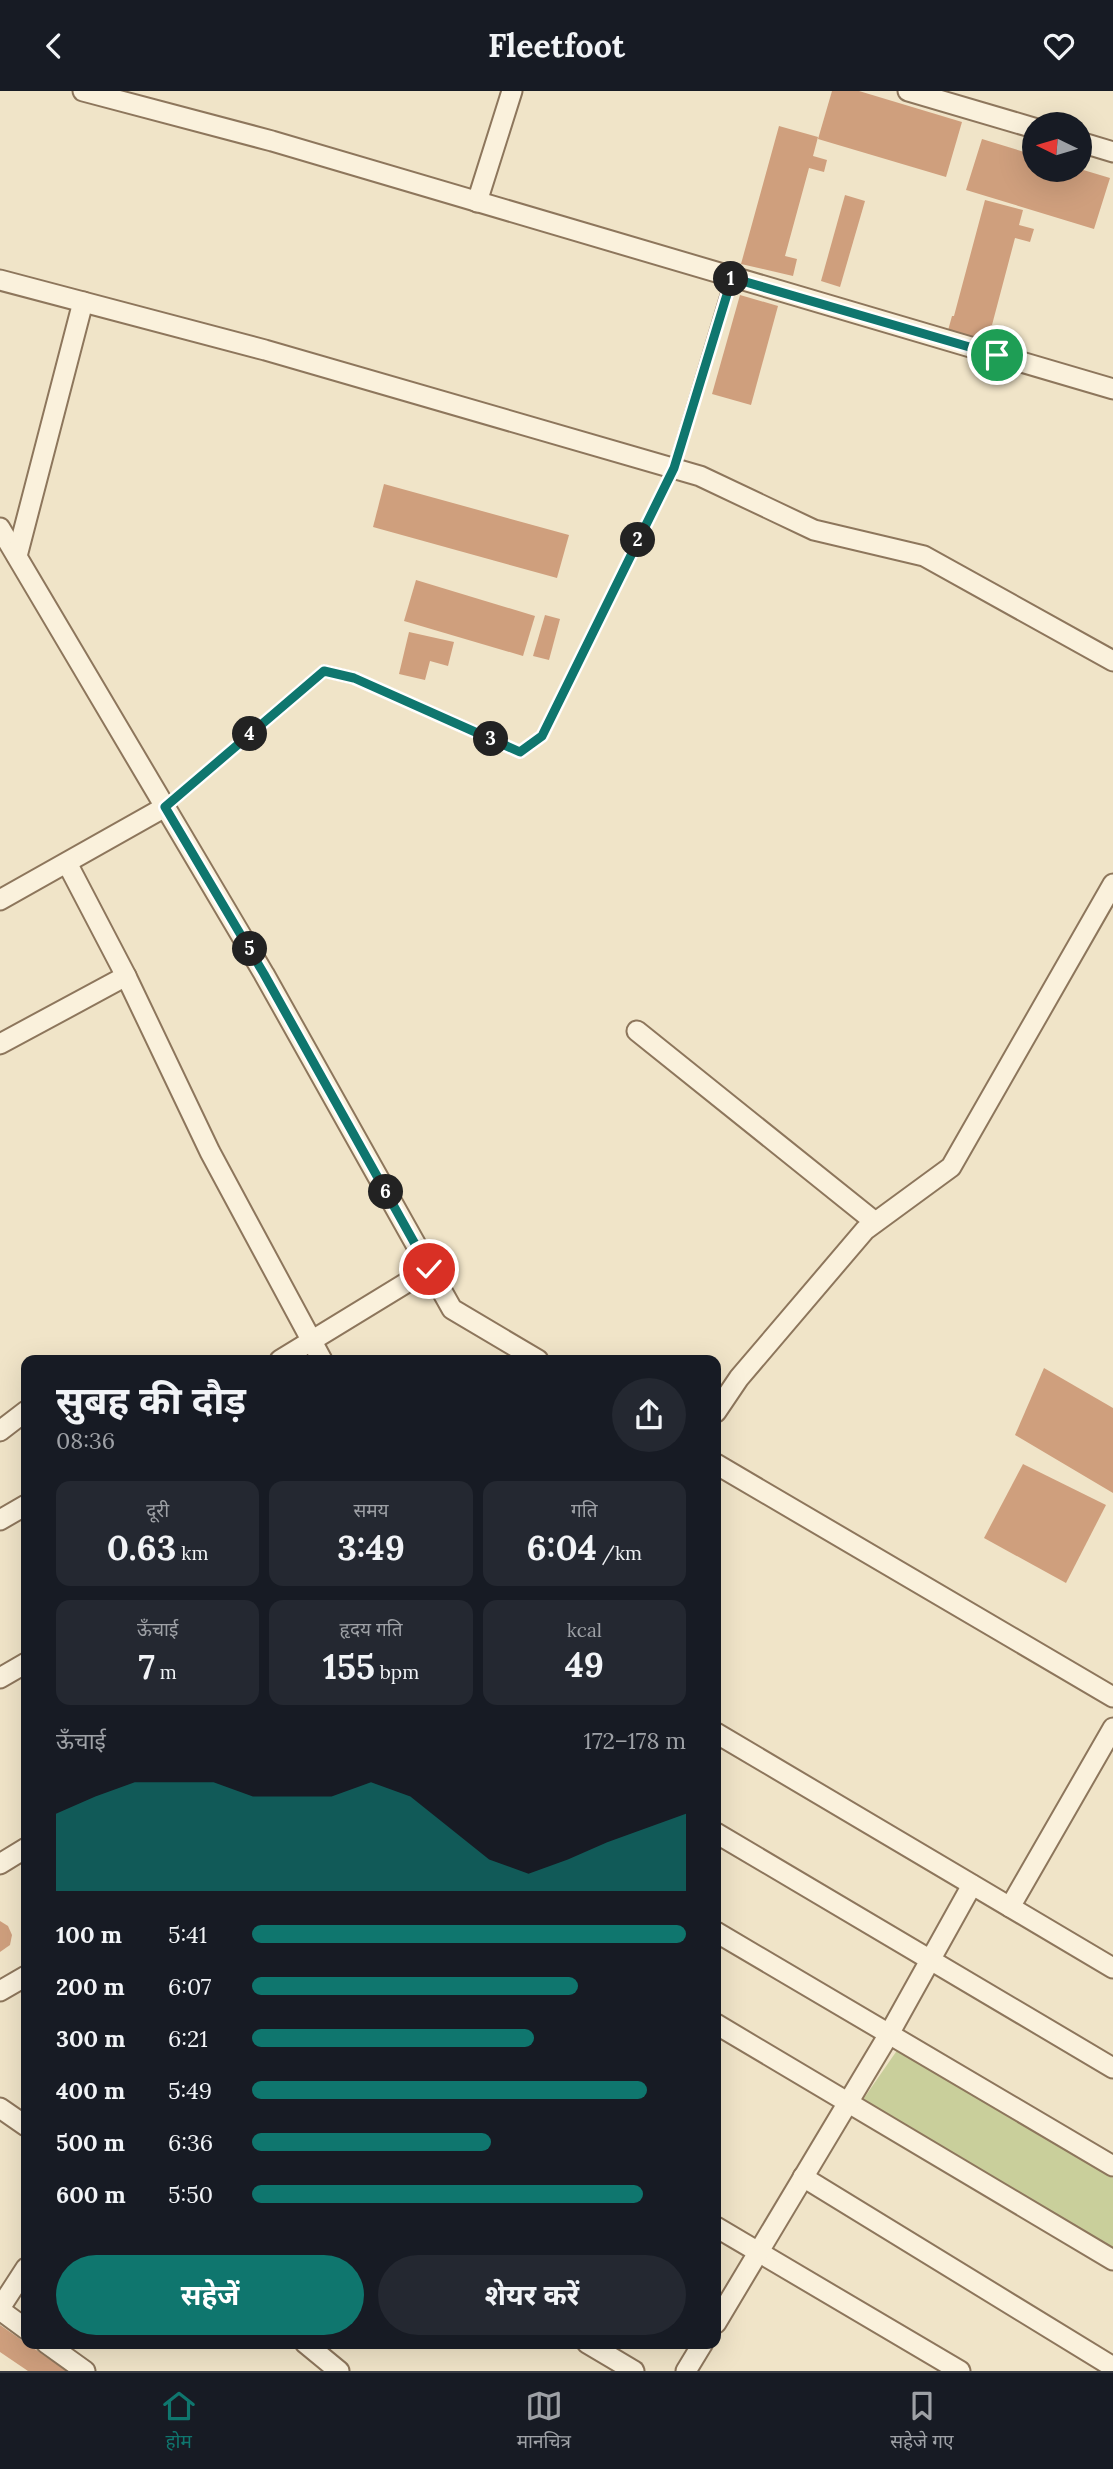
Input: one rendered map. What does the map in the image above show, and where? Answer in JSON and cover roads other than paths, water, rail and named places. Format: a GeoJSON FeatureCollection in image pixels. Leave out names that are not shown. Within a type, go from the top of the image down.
{"type":"FeatureCollection","features":[{"type":"Feature","properties":{"kind":"street"},"geometry":{"type":"LineString","coordinates":[[83,91],[272,141],[1113,389]]}},
{"type":"Feature","properties":{"kind":"street"},"geometry":{"type":"LineString","coordinates":[[477,202],[512,91]]}},
{"type":"Feature","properties":{"kind":"street"},"geometry":{"type":"LineString","coordinates":[[908,91],[1022,124]]}},
{"type":"Feature","properties":{"kind":"street"},"geometry":{"type":"LineString","coordinates":[[1092,146],[1113,152]]}},
{"type":"Feature","properties":{"kind":"street"},"geometry":{"type":"LineString","coordinates":[[0,280],[265,350],[701,476],[814,530],[924,556],[1113,661]]}},
{"type":"Feature","properties":{"kind":"street"},"geometry":{"type":"LineString","coordinates":[[17,557],[83,302]]}},
{"type":"Feature","properties":{"kind":"street"},"geometry":{"type":"LineString","coordinates":[[0,528],[264,974],[452,1309],[530,1355]]}},
{"type":"Feature","properties":{"kind":"street"},"geometry":{"type":"LineString","coordinates":[[0,900],[165,807]]}},
{"type":"Feature","properties":{"kind":"street"},"geometry":{"type":"LineString","coordinates":[[66,863],[126,976],[210,1152],[319,1355]]}},
{"type":"Feature","properties":{"kind":"street"},"geometry":{"type":"LineString","coordinates":[[721,1405],[739,1378],[865,1230],[951,1167],[1113,884]]}},
{"type":"Feature","properties":{"kind":"street"},"geometry":{"type":"LineString","coordinates":[[0,1044],[126,976]]}},
{"type":"Feature","properties":{"kind":"street"},"geometry":{"type":"LineString","coordinates":[[637,1031],[875,1222]]}},
{"type":"Feature","properties":{"kind":"street"},"geometry":{"type":"LineString","coordinates":[[290,1355],[429,1269]]}},
{"type":"Feature","properties":{"kind":"street"},"geometry":{"type":"LineString","coordinates":[[0,1431],[21,1415]]}},
{"type":"Feature","properties":{"kind":"street"},"geometry":{"type":"LineString","coordinates":[[721,1467],[1113,1697]]}},
{"type":"Feature","properties":{"kind":"street"},"geometry":{"type":"LineString","coordinates":[[0,1520],[21,1508]]}},
{"type":"Feature","properties":{"kind":"street"},"geometry":{"type":"LineString","coordinates":[[0,1678],[21,1666]]}},
{"type":"Feature","properties":{"kind":"street"},"geometry":{"type":"LineString","coordinates":[[1010,1907],[1113,1728]]}},
{"type":"Feature","properties":{"kind":"street"},"geometry":{"type":"LineString","coordinates":[[721,1736],[1113,1968]]}},
{"type":"Feature","properties":{"kind":"street"},"geometry":{"type":"LineString","coordinates":[[721,1836],[1113,2068]]}},
{"type":"Feature","properties":{"kind":"street"},"geometry":{"type":"LineString","coordinates":[[0,1864],[21,1852]]}},
{"type":"Feature","properties":{"kind":"street"},"geometry":{"type":"LineString","coordinates":[[721,2315],[889,2034],[972,1885]]}},
{"type":"Feature","properties":{"kind":"street"},"geometry":{"type":"LineString","coordinates":[[721,1935],[1113,2166]]}},
{"type":"Feature","properties":{"kind":"street"},"geometry":{"type":"LineString","coordinates":[[0,1991],[21,1979]]}},
{"type":"Feature","properties":{"kind":"street"},"geometry":{"type":"LineString","coordinates":[[721,2027],[1113,2260]]}},
{"type":"Feature","properties":{"kind":"street"},"geometry":{"type":"LineString","coordinates":[[0,2108],[21,2123]]}},
{"type":"Feature","properties":{"kind":"street"},"geometry":{"type":"LineString","coordinates":[[803,2177],[1113,2367]]}},
{"type":"Feature","properties":{"kind":"street"},"geometry":{"type":"LineString","coordinates":[[721,2230],[959,2371]]}},
{"type":"Feature","properties":{"kind":"street"},"geometry":{"type":"LineString","coordinates":[[21,2276],[0,2309],[21,2325]]}},
{"type":"Feature","properties":{"kind":"street"},"geometry":{"type":"LineString","coordinates":[[54,2349],[85,2371]]}},
{"type":"Feature","properties":{"kind":"street"},"geometry":{"type":"LineString","coordinates":[[312,2349],[340,2371]]}},
{"type":"Feature","properties":{"kind":"street"},"geometry":{"type":"LineString","coordinates":[[597,2349],[634,2371]]}},
{"type":"Feature","properties":{"kind":"street"},"geometry":{"type":"LineString","coordinates":[[687,2371],[700,2349]]}},
{"type":"Feature","properties":{"kind":"lane"},"geometry":{"type":"LineString","coordinates":[[165,807],[324,671],[354,678],[520,752],[542,736],[674,468],[732,278]]}}]}
